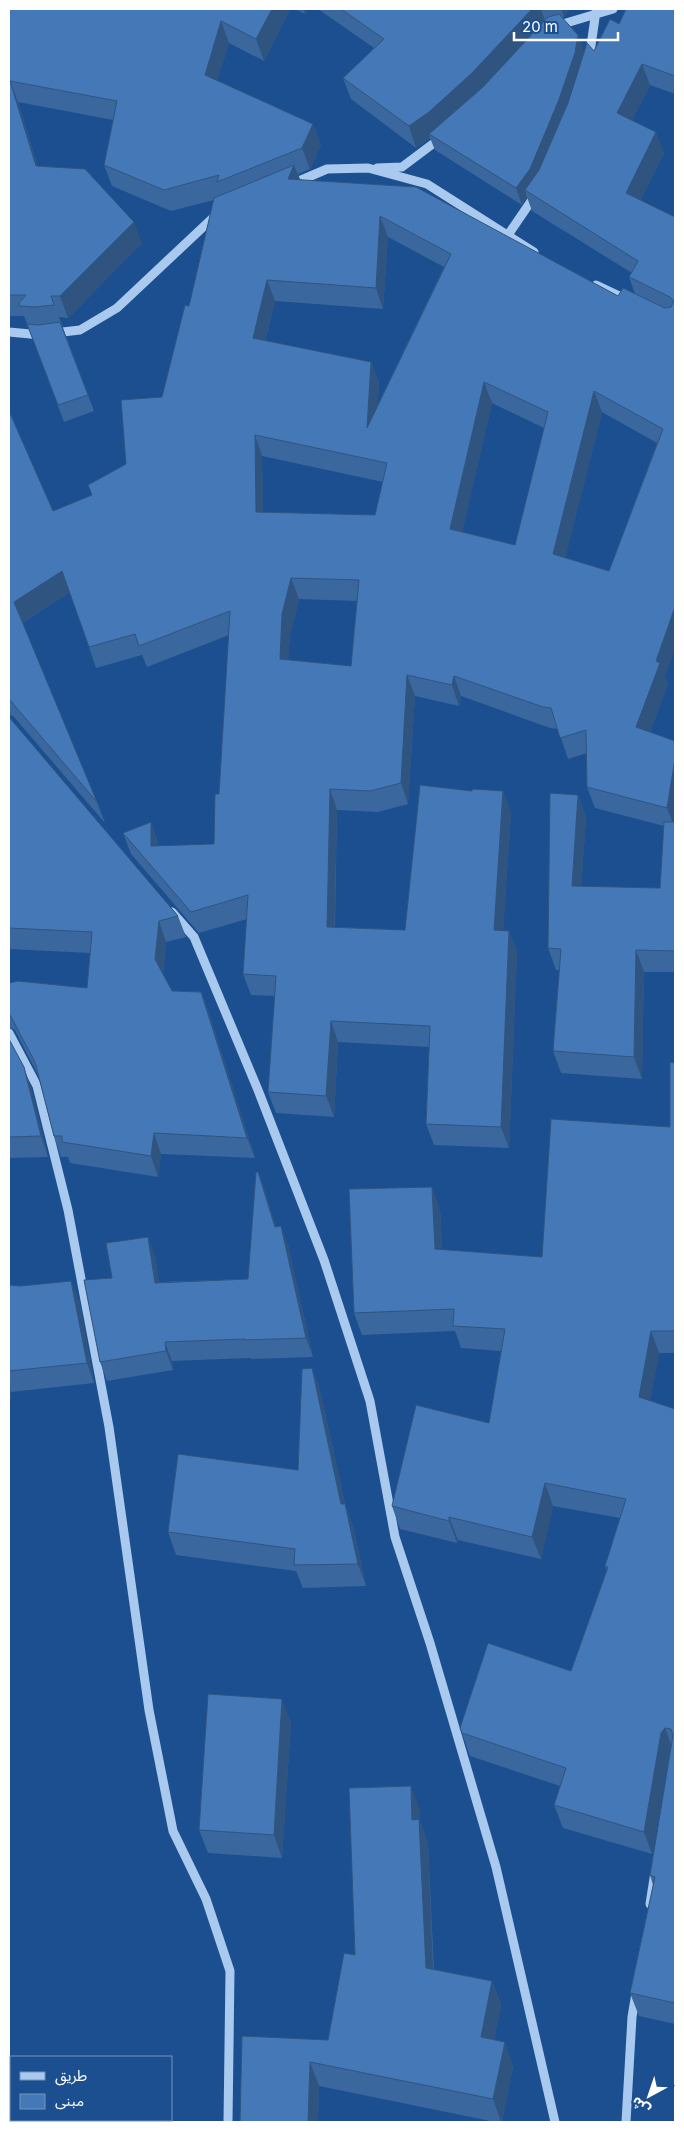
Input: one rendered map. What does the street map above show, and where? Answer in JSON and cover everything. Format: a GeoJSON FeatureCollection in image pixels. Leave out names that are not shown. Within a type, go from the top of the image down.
{"type":"FeatureCollection","features":[{"type":"Feature","properties":{"kind":"street"},"geometry":{"type":"LineString","coordinates":[[545,34],[551,28],[596,12],[613,9]]}},
{"type":"Feature","properties":{"kind":"street"},"geometry":{"type":"LineString","coordinates":[[587,71],[596,12]]}},
{"type":"Feature","properties":{"kind":"street"},"geometry":{"type":"LineString","coordinates":[[284,187],[327,170],[402,167],[448,131]]}},
{"type":"Feature","properties":{"kind":"street"},"geometry":{"type":"LineString","coordinates":[[368,168],[427,184],[544,258]]}},
{"type":"Feature","properties":{"kind":"street"},"geometry":{"type":"LineString","coordinates":[[508,235],[541,188]]}},
{"type":"Feature","properties":{"kind":"street"},"geometry":{"type":"LineString","coordinates":[[9,332],[43,335],[80,330],[117,308],[214,215],[223,212]]}},
{"type":"Feature","properties":{"kind":"street"},"geometry":{"type":"LineString","coordinates":[[586,280],[640,306]]}},
{"type":"Feature","properties":{"kind":"street"},"geometry":{"type":"LineString","coordinates":[[168,907],[194,937],[258,1090],[324,1260],[370,1401],[395,1537],[430,1643],[496,1867],[554,2122]]}},
{"type":"Feature","properties":{"kind":"street"},"geometry":{"type":"LineString","coordinates":[[9,1033],[37,1086],[68,1210],[109,1426],[149,1710],[173,1831],[206,1899],[230,1972],[228,2122]]}},
{"type":"Feature","properties":{"kind":"street"},"geometry":{"type":"LineString","coordinates":[[648,1916],[657,1860]]}},
{"type":"Feature","properties":{"kind":"street"},"geometry":{"type":"LineString","coordinates":[[626,2122],[632,2017],[638,1980]]}},
{"type":"Feature","properties":{"kind":"building"},"geometry":{"type":"Polygon","coordinates":[[[9,9],[272,9],[256,39],[221,21],[205,75],[313,124],[302,148],[217,182],[219,175],[164,190],[104,165],[117,101],[10,81],[36,166],[85,169],[134,222],[60,296],[51,296],[54,305],[20,306],[19,303],[26,295],[9,295],[9,9]]]}},
{"type":"Feature","properties":{"kind":"building"},"geometry":{"type":"Polygon","coordinates":[[[341,9],[532,9],[472,73],[429,112],[409,126],[343,78],[384,39],[341,9]]]}},
{"type":"Feature","properties":{"kind":"building"},"geometry":{"type":"Polygon","coordinates":[[[626,9],[675,9],[675,76],[642,64],[617,113],[656,132],[626,193],[675,217],[675,607],[656,661],[660,663],[636,727],[675,741],[675,759],[667,808],[587,787],[586,730],[560,738],[551,708],[543,707],[454,676],[452,685],[407,675],[401,783],[370,791],[330,789],[327,927],[405,930],[420,785],[472,791],[473,789],[503,791],[494,930],[509,931],[501,1127],[426,1124],[430,1026],[331,1021],[326,1096],[268,1092],[276,976],[243,974],[248,895],[191,912],[123,833],[151,822],[151,846],[214,844],[215,794],[219,794],[230,611],[139,646],[135,634],[89,647],[62,571],[14,602],[97,802],[9,699],[9,411],[53,511],[92,495],[88,485],[126,464],[121,400],[162,397],[185,305],[189,306],[214,198],[294,165],[288,179],[416,187],[618,296],[623,288],[665,308],[671,307],[674,301],[670,297],[629,277],[638,261],[525,190],[539,170],[568,103],[587,43],[594,51],[610,19],[619,24],[626,9]],[[380,216],[376,288],[267,280],[253,338],[371,362],[367,428],[451,254],[380,216]],[[484,382],[450,529],[515,545],[548,412],[484,382]],[[594,391],[553,554],[609,571],[663,429],[594,391]],[[255,435],[256,512],[375,515],[387,463],[255,435]],[[291,578],[282,614],[280,659],[351,666],[359,580],[291,578]]]}},
{"type":"Feature","properties":{"kind":"building"},"geometry":{"type":"Polygon","coordinates":[[[559,14],[578,35],[575,53],[558,102],[530,169],[516,188],[429,134],[483,87],[548,17],[559,14]]]}},
{"type":"Feature","properties":{"kind":"building"},"geometry":{"type":"Polygon","coordinates":[[[60,322],[88,395],[58,405],[27,324],[38,325],[60,322]]]}},
{"type":"Feature","properties":{"kind":"building"},"geometry":{"type":"Polygon","coordinates":[[[9,717],[178,916],[159,921],[155,959],[172,991],[201,992],[247,1138],[154,1133],[151,1156],[62,1142],[62,1136],[54,1136],[35,1062],[9,1013],[9,983],[18,981],[87,988],[92,932],[9,928],[9,717]]]}},
{"type":"Feature","properties":{"kind":"building"},"geometry":{"type":"Polygon","coordinates":[[[550,793],[578,795],[572,886],[660,888],[664,822],[675,822],[675,951],[636,950],[634,1057],[553,1051],[561,949],[548,948],[550,793]]]}},
{"type":"Feature","properties":{"kind":"building"},"geometry":{"type":"Polygon","coordinates":[[[9,1039],[24,1067],[41,1136],[9,1137],[9,1039]]]}},
{"type":"Feature","properties":{"kind":"building"},"geometry":{"type":"Polygon","coordinates":[[[670,1062],[675,1063],[675,1331],[651,1331],[639,1397],[675,1409],[675,2003],[630,1993],[655,1877],[650,1875],[673,1735],[671,1729],[665,1728],[661,1733],[644,1832],[554,1805],[566,1768],[462,1733],[460,1728],[488,1643],[571,1671],[608,1567],[605,1566],[626,1499],[545,1483],[532,1537],[449,1517],[449,1521],[392,1506],[416,1405],[489,1423],[505,1329],[453,1326],[454,1309],[354,1313],[349,1189],[432,1187],[435,1249],[542,1257],[551,1119],[670,1127],[670,1062]]]}},
{"type":"Feature","properties":{"kind":"building"},"geometry":{"type":"Polygon","coordinates":[[[256,1172],[258,1172],[275,1227],[281,1226],[306,1338],[165,1342],[166,1351],[100,1362],[84,1280],[112,1278],[106,1243],[148,1237],[155,1283],[248,1279],[256,1172]]]}},
{"type":"Feature","properties":{"kind":"building"},"geometry":{"type":"Polygon","coordinates":[[[71,1281],[87,1363],[9,1371],[9,1285],[21,1286],[71,1281]]]}},
{"type":"Feature","properties":{"kind":"building"},"geometry":{"type":"Polygon","coordinates":[[[312,1368],[341,1504],[345,1504],[358,1564],[294,1565],[295,1549],[168,1532],[178,1454],[298,1470],[302,1369],[312,1368]]]}},
{"type":"Feature","properties":{"kind":"building"},"geometry":{"type":"Polygon","coordinates":[[[208,1694],[282,1699],[274,1835],[199,1830],[208,1694]]]}},
{"type":"Feature","properties":{"kind":"building"},"geometry":{"type":"Polygon","coordinates":[[[411,1786],[412,1820],[419,1819],[426,1968],[492,1981],[481,2037],[505,2042],[493,2099],[310,2062],[308,2122],[240,2122],[242,2036],[328,2040],[344,1953],[355,1955],[349,1788],[411,1786]]]}}]}
